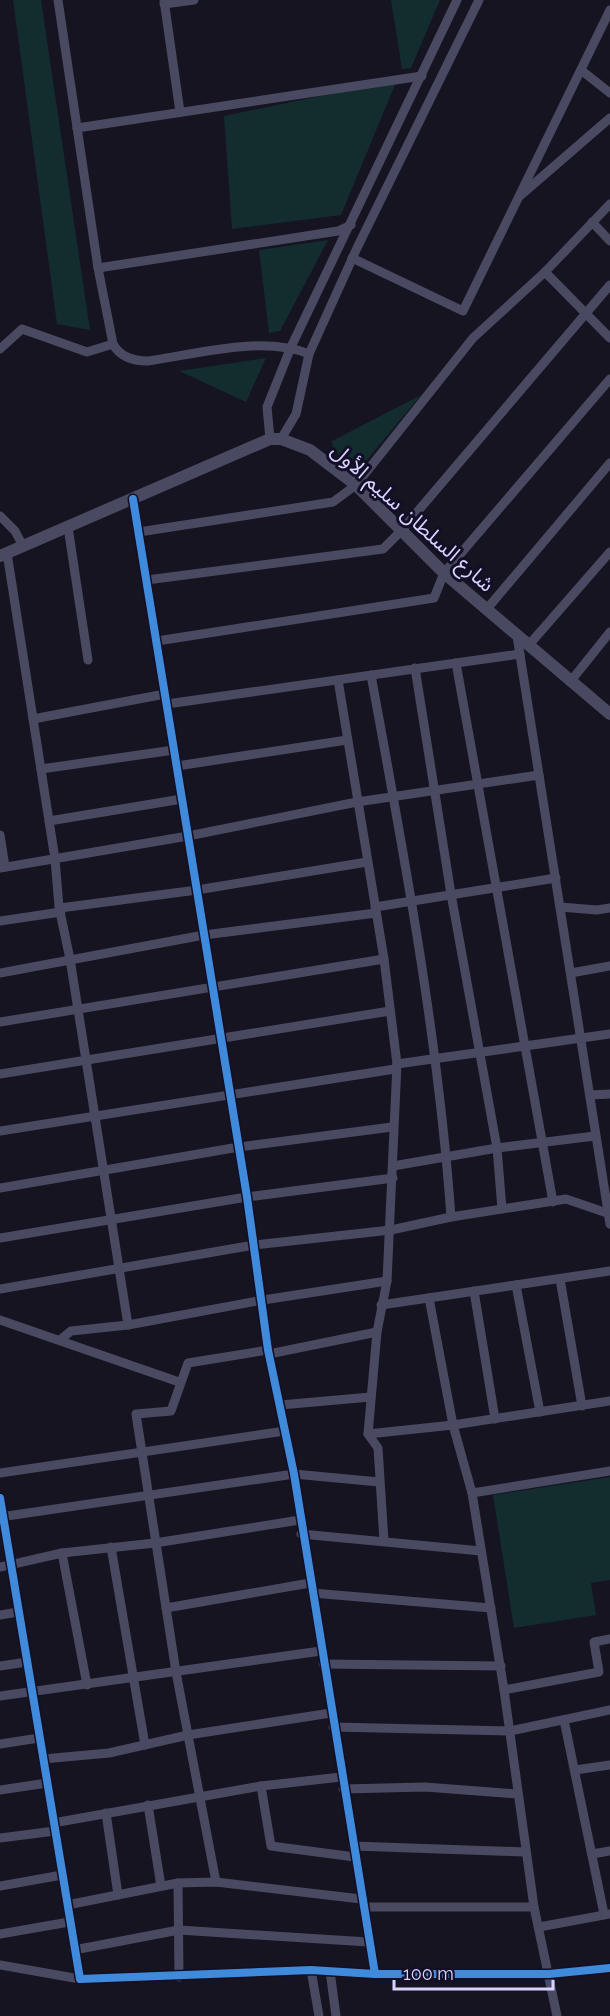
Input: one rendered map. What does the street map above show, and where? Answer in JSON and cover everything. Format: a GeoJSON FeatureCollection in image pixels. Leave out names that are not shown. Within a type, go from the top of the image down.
{"type":"FeatureCollection","features":[{"type":"Feature","properties":{"kind":"street"},"geometry":{"type":"LineString","coordinates":[[58,0],[98,268],[113,344],[118,352],[137,361],[265,345],[291,347],[309,354]]}},
{"type":"Feature","properties":{"kind":"street"},"geometry":{"type":"LineString","coordinates":[[180,112],[164,2],[194,0]]}},
{"type":"Feature","properties":{"kind":"street"},"geometry":{"type":"LineString","coordinates":[[275,439],[267,406],[291,347],[457,0]]}},
{"type":"Feature","properties":{"kind":"street"},"geometry":{"type":"LineString","coordinates":[[128,1325],[70,959],[60,910],[55,859],[33,719],[4,554],[275,439],[296,414],[309,354],[352,258],[479,0]]}},
{"type":"Feature","properties":{"kind":"street"},"geometry":{"type":"LineString","coordinates":[[352,258],[463,311],[610,10]]}},
{"type":"Feature","properties":{"kind":"street"},"geometry":{"type":"LineString","coordinates":[[581,70],[610,93]]}},
{"type":"Feature","properties":{"kind":"street"},"geometry":{"type":"LineString","coordinates":[[77,128],[422,76]]}},
{"type":"Feature","properties":{"kind":"street"},"geometry":{"type":"LineString","coordinates":[[518,197],[610,118]]}},
{"type":"Feature","properties":{"kind":"street"},"geometry":{"type":"LineString","coordinates":[[139,532],[333,502],[356,485],[473,338],[545,272],[610,204]]}},
{"type":"Feature","properties":{"kind":"street"},"geometry":{"type":"LineString","coordinates":[[592,222],[610,241]]}},
{"type":"Feature","properties":{"kind":"street"},"geometry":{"type":"LineString","coordinates":[[98,268],[338,231],[351,225]]}},
{"type":"Feature","properties":{"kind":"street"},"geometry":{"type":"LineString","coordinates":[[545,272],[610,339]]}},
{"type":"Feature","properties":{"kind":"street"},"geometry":{"type":"LineString","coordinates":[[147,580],[383,549],[402,531],[610,285]]}},
{"type":"Feature","properties":{"kind":"street"},"geometry":{"type":"LineString","coordinates":[[0,349],[22,328],[87,352],[113,344]]}},
{"type":"Feature","properties":{"kind":"street"},"geometry":{"type":"LineString","coordinates":[[157,641],[434,597],[444,573],[610,379]]}},
{"type":"Feature","properties":{"kind":"street","name":"شارع السلطان سليم الأول"},"geometry":{"type":"LineString","coordinates":[[275,439],[310,450],[356,485],[444,573],[517,636],[524,650],[610,714]]}},
{"type":"Feature","properties":{"kind":"street"},"geometry":{"type":"LineString","coordinates":[[486,610],[610,463]]}},
{"type":"Feature","properties":{"kind":"street"},"geometry":{"type":"LineString","coordinates":[[133,499],[247,1197],[268,1352],[294,1474],[301,1534],[375,1974]]}},
{"type":"Feature","properties":{"kind":"street"},"geometry":{"type":"LineString","coordinates":[[0,516],[15,531],[23,546]]}},
{"type":"Feature","properties":{"kind":"street"},"geometry":{"type":"LineString","coordinates":[[68,527],[88,660]]}},
{"type":"Feature","properties":{"kind":"street"},"geometry":{"type":"LineString","coordinates":[[33,719],[166,699],[338,680],[456,663],[524,650],[610,552]]}},
{"type":"Feature","properties":{"kind":"street"},"geometry":{"type":"LineString","coordinates":[[570,682],[610,632]]}},
{"type":"Feature","properties":{"kind":"street"},"geometry":{"type":"LineString","coordinates":[[524,650],[539,774],[582,1040],[595,1136],[610,1218]]}},
{"type":"Feature","properties":{"kind":"street"},"geometry":{"type":"LineString","coordinates":[[456,663],[553,1202]]}},
{"type":"Feature","properties":{"kind":"street"},"geometry":{"type":"LineString","coordinates":[[415,668],[433,790],[497,1148],[502,1209]]}},
{"type":"Feature","properties":{"kind":"street"},"geometry":{"type":"LineString","coordinates":[[371,675],[412,900],[447,1157],[451,1217]]}},
{"type":"Feature","properties":{"kind":"street"},"geometry":{"type":"LineString","coordinates":[[338,680],[384,959],[396,1066],[392,1127],[391,1230],[387,1281],[377,1332],[368,1434],[378,1448],[384,1541]]}},
{"type":"Feature","properties":{"kind":"street"},"geometry":{"type":"LineString","coordinates":[[177,766],[347,740]]}},
{"type":"Feature","properties":{"kind":"street"},"geometry":{"type":"LineString","coordinates":[[41,769],[174,750]]}},
{"type":"Feature","properties":{"kind":"street"},"geometry":{"type":"LineString","coordinates":[[0,835],[2,867],[188,836],[357,802],[539,774]]}},
{"type":"Feature","properties":{"kind":"street"},"geometry":{"type":"LineString","coordinates":[[49,821],[182,799]]}},
{"type":"Feature","properties":{"kind":"street"},"geometry":{"type":"LineString","coordinates":[[0,921],[367,862]]}},
{"type":"Feature","properties":{"kind":"street"},"geometry":{"type":"LineString","coordinates":[[0,973],[204,934],[376,910],[412,900],[556,878]]}},
{"type":"Feature","properties":{"kind":"street"},"geometry":{"type":"LineString","coordinates":[[560,907],[597,910],[610,908]]}},
{"type":"Feature","properties":{"kind":"street"},"geometry":{"type":"LineString","coordinates":[[0,1022],[213,989],[384,959]]}},
{"type":"Feature","properties":{"kind":"street"},"geometry":{"type":"LineString","coordinates":[[571,973],[610,966]]}},
{"type":"Feature","properties":{"kind":"street"},"geometry":{"type":"LineString","coordinates":[[0,1074],[390,1011]]}},
{"type":"Feature","properties":{"kind":"street"},"geometry":{"type":"LineString","coordinates":[[0,1131],[229,1096],[523,1045],[610,1035]]}},
{"type":"Feature","properties":{"kind":"street"},"geometry":{"type":"LineString","coordinates":[[590,1095],[610,1094]]}},
{"type":"Feature","properties":{"kind":"street"},"geometry":{"type":"LineString","coordinates":[[0,1188],[104,1172],[239,1147],[392,1127]]}},
{"type":"Feature","properties":{"kind":"street"},"geometry":{"type":"LineString","coordinates":[[393,1166],[497,1148],[595,1136]]}},
{"type":"Feature","properties":{"kind":"street"},"geometry":{"type":"LineString","coordinates":[[600,1162],[610,1160]]}},
{"type":"Feature","properties":{"kind":"street"},"geometry":{"type":"LineString","coordinates":[[0,1238],[247,1197],[393,1178]]}},
{"type":"Feature","properties":{"kind":"street"},"geometry":{"type":"LineString","coordinates":[[0,1289],[254,1245],[391,1230],[451,1217],[566,1199],[590,1206],[610,1218]]}},
{"type":"Feature","properties":{"kind":"street"},"geometry":{"type":"LineString","coordinates":[[381,1305],[610,1271]]}},
{"type":"Feature","properties":{"kind":"street"},"geometry":{"type":"LineString","coordinates":[[560,1279],[582,1406]]}},
{"type":"Feature","properties":{"kind":"street"},"geometry":{"type":"LineString","coordinates":[[60,1340],[71,1331],[128,1325],[262,1300],[387,1281]]}},
{"type":"Feature","properties":{"kind":"street"},"geometry":{"type":"LineString","coordinates":[[516,1285],[540,1412]]}},
{"type":"Feature","properties":{"kind":"street"},"geometry":{"type":"LineString","coordinates":[[474,1291],[495,1419]]}},
{"type":"Feature","properties":{"kind":"street"},"geometry":{"type":"LineString","coordinates":[[429,1298],[453,1425],[472,1493],[501,1666],[534,1907],[557,2016]]}},
{"type":"Feature","properties":{"kind":"street"},"geometry":{"type":"LineString","coordinates":[[0,1320],[179,1382]]}},
{"type":"Feature","properties":{"kind":"street"},"geometry":{"type":"LineString","coordinates":[[216,1882],[176,1672],[136,1414],[171,1411],[179,1382],[188,1363],[268,1352],[377,1332]]}},
{"type":"Feature","properties":{"kind":"street"},"geometry":{"type":"LineString","coordinates":[[280,1405],[371,1397]]}},
{"type":"Feature","properties":{"kind":"street"},"geometry":{"type":"LineString","coordinates":[[368,1434],[453,1425],[610,1401]]}},
{"type":"Feature","properties":{"kind":"street"},"geometry":{"type":"LineString","coordinates":[[0,1473],[285,1431]]}},
{"type":"Feature","properties":{"kind":"street"},"geometry":{"type":"LineString","coordinates":[[472,1493],[610,1471]]}},
{"type":"Feature","properties":{"kind":"street"},"geometry":{"type":"LineString","coordinates":[[2,1517],[294,1474],[379,1482]]}},
{"type":"Feature","properties":{"kind":"street"},"geometry":{"type":"LineString","coordinates":[[0,1498],[5,1566],[18,1612],[80,1979]]}},
{"type":"Feature","properties":{"kind":"street"},"geometry":{"type":"LineString","coordinates":[[5,1566],[62,1553],[155,1543],[300,1520]]}},
{"type":"Feature","properties":{"kind":"street"},"geometry":{"type":"LineString","coordinates":[[301,1534],[481,1551]]}},
{"type":"Feature","properties":{"kind":"street"},"geometry":{"type":"LineString","coordinates":[[111,1547],[145,1745]]}},
{"type":"Feature","properties":{"kind":"street"},"geometry":{"type":"LineString","coordinates":[[62,1553],[87,1685]]}},
{"type":"Feature","properties":{"kind":"street"},"geometry":{"type":"LineString","coordinates":[[166,1608],[310,1583]]}},
{"type":"Feature","properties":{"kind":"street"},"geometry":{"type":"LineString","coordinates":[[312,1593],[491,1608]]}},
{"type":"Feature","properties":{"kind":"street"},"geometry":{"type":"LineString","coordinates":[[0,1615],[18,1612]]}},
{"type":"Feature","properties":{"kind":"street"},"geometry":{"type":"LineString","coordinates":[[504,1690],[599,1671],[594,1642],[610,1639]]}},
{"type":"Feature","properties":{"kind":"street"},"geometry":{"type":"LineString","coordinates":[[0,1696],[321,1651]]}},
{"type":"Feature","properties":{"kind":"street"},"geometry":{"type":"LineString","coordinates":[[0,1666],[27,1662]]}},
{"type":"Feature","properties":{"kind":"street"},"geometry":{"type":"LineString","coordinates":[[323,1664],[501,1666]]}},
{"type":"Feature","properties":{"kind":"street"},"geometry":{"type":"LineString","coordinates":[[333,1727],[510,1731],[610,1710]]}},
{"type":"Feature","properties":{"kind":"street"},"geometry":{"type":"LineString","coordinates":[[42,1758],[109,1752],[188,1735],[331,1713]]}},
{"type":"Feature","properties":{"kind":"street"},"geometry":{"type":"LineString","coordinates":[[539,1927],[607,1914],[564,1720]]}},
{"type":"Feature","properties":{"kind":"street"},"geometry":{"type":"LineString","coordinates":[[0,1744],[39,1738]]}},
{"type":"Feature","properties":{"kind":"street"},"geometry":{"type":"LineString","coordinates":[[575,1770],[610,1765]]}},
{"type":"Feature","properties":{"kind":"street"},"geometry":{"type":"LineString","coordinates":[[0,1838],[148,1805],[261,1786],[341,1777]]}},
{"type":"Feature","properties":{"kind":"street"},"geometry":{"type":"LineString","coordinates":[[0,1790],[46,1783]]}},
{"type":"Feature","properties":{"kind":"street"},"geometry":{"type":"LineString","coordinates":[[261,1786],[271,1846],[354,1857]]}},
{"type":"Feature","properties":{"kind":"street"},"geometry":{"type":"LineString","coordinates":[[344,1789],[425,1787],[518,1794]]}},
{"type":"Feature","properties":{"kind":"street"},"geometry":{"type":"LineString","coordinates":[[148,1805],[160,1886]]}},
{"type":"Feature","properties":{"kind":"street"},"geometry":{"type":"LineString","coordinates":[[106,1813],[118,1895]]}},
{"type":"Feature","properties":{"kind":"street"},"geometry":{"type":"LineString","coordinates":[[353,1846],[526,1852]]}},
{"type":"Feature","properties":{"kind":"street"},"geometry":{"type":"LineString","coordinates":[[592,1854],[610,1851]]}},
{"type":"Feature","properties":{"kind":"street"},"geometry":{"type":"LineString","coordinates":[[0,1886],[62,1875]]}},
{"type":"Feature","properties":{"kind":"street"},"geometry":{"type":"LineString","coordinates":[[67,1905],[178,1883],[216,1882],[362,1903],[534,1907]]}},
{"type":"Feature","properties":{"kind":"street"},"geometry":{"type":"LineString","coordinates":[[178,1883],[179,1977]]}},
{"type":"Feature","properties":{"kind":"street"},"geometry":{"type":"LineString","coordinates":[[0,1934],[69,1922]]}},
{"type":"Feature","properties":{"kind":"street"},"geometry":{"type":"LineString","coordinates":[[74,1950],[179,1930],[368,1942]]}},
{"type":"Feature","properties":{"kind":"street"},"geometry":{"type":"LineString","coordinates":[[0,1962],[80,1979],[179,1977],[311,1970],[375,1974],[549,1974],[610,1968]]}},
{"type":"Feature","properties":{"kind":"street"},"geometry":{"type":"LineString","coordinates":[[311,1970],[319,2016]]}},
{"type":"Feature","properties":{"kind":"street"},"geometry":{"type":"LineString","coordinates":[[330,1971],[336,2016]]}},
{"type":"Feature","properties":{"kind":"green space"},"geometry":{"type":"Polygon","coordinates":[[[13,0],[41,0],[90,330],[57,324],[13,0]]]}},
{"type":"Feature","properties":{"kind":"green space"},"geometry":{"type":"Polygon","coordinates":[[[391,0],[440,0],[411,68],[402,69],[391,0]]]}},
{"type":"Feature","properties":{"kind":"green space"},"geometry":{"type":"Polygon","coordinates":[[[397,80],[341,215],[232,229],[224,116],[397,80]]]}},
{"type":"Feature","properties":{"kind":"green space"},"geometry":{"type":"Polygon","coordinates":[[[328,240],[280,331],[269,333],[259,250],[328,240]]]}},
{"type":"Feature","properties":{"kind":"green space"},"geometry":{"type":"Polygon","coordinates":[[[266,358],[246,402],[179,371],[266,358]]]}},
{"type":"Feature","properties":{"kind":"green space"},"geometry":{"type":"Polygon","coordinates":[[[421,395],[356,473],[333,449],[332,441],[421,395]]]}},
{"type":"Feature","properties":{"kind":"green space"},"geometry":{"type":"Polygon","coordinates":[[[610,1477],[610,1580],[591,1583],[596,1615],[514,1628],[493,1495],[610,1477]]]}},
{"type":"Feature","properties":{"kind":"cycle path"},"geometry":{"type":"LineString","coordinates":[[133,499],[247,1197],[268,1350],[294,1474],[375,1974]]}},
{"type":"Feature","properties":{"kind":"cycle path"},"geometry":{"type":"LineString","coordinates":[[0,1498],[80,1979],[311,1970],[375,1974],[549,1974],[610,1968]]}}]}
